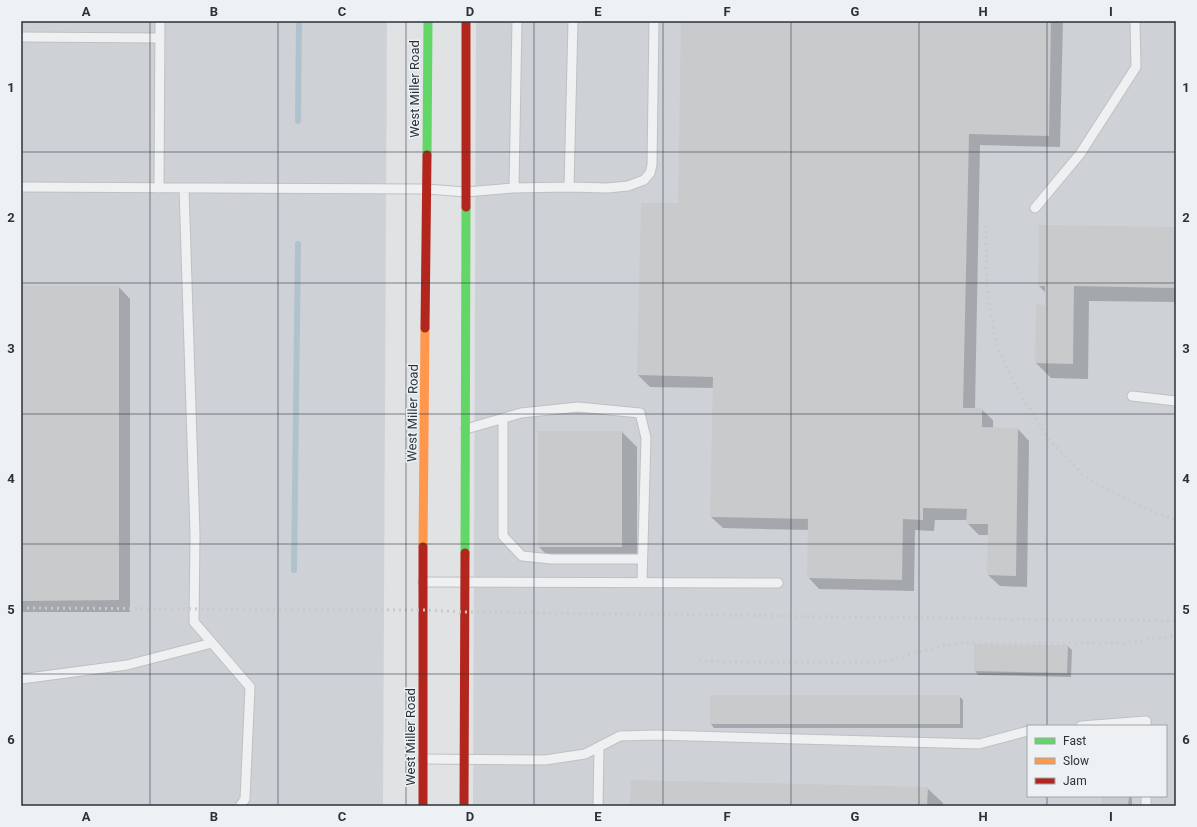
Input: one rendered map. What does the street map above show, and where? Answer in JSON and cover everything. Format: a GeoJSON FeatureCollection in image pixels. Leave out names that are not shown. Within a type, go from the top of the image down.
{"type":"FeatureCollection","features":[{"type":"Feature","properties":{"kind":"main road","name":"West Miller Road"},"geometry":{"type":"LineString","coordinates":[[423,806],[423,582],[428,21]]}},
{"type":"Feature","properties":{"kind":"main road"},"geometry":{"type":"LineString","coordinates":[[464,806],[466,21]]}},
{"type":"Feature","properties":{"kind":"lane"},"geometry":{"type":"LineString","coordinates":[[160,21],[160,188]]}},
{"type":"Feature","properties":{"kind":"lane"},"geometry":{"type":"LineString","coordinates":[[514,188],[516,21]]}},
{"type":"Feature","properties":{"kind":"lane"},"geometry":{"type":"LineString","coordinates":[[569,187],[573,21]]}},
{"type":"Feature","properties":{"kind":"lane"},"geometry":{"type":"LineString","coordinates":[[21,187],[427,189],[466,192],[514,188],[607,188],[628,186],[644,180],[650,173],[652,166],[654,21]]}},
{"type":"Feature","properties":{"kind":"lane"},"geometry":{"type":"LineString","coordinates":[[1035,208],[1080,154],[1136,68],[1135,21]]}},
{"type":"Feature","properties":{"kind":"lane"},"geometry":{"type":"LineString","coordinates":[[21,37],[160,38]]}},
{"type":"Feature","properties":{"kind":"lane"},"geometry":{"type":"LineString","coordinates":[[184,188],[194,535],[194,622],[250,686],[245,799],[240,806]]}},
{"type":"Feature","properties":{"kind":"lane"},"geometry":{"type":"LineString","coordinates":[[1132,396],[1176,400]]}},
{"type":"Feature","properties":{"kind":"lane"},"geometry":{"type":"LineString","coordinates":[[464,429],[521,412],[578,407],[640,413],[646,438],[642,582]]}},
{"type":"Feature","properties":{"kind":"lane"},"geometry":{"type":"LineString","coordinates":[[503,418],[504,536],[522,556],[551,559],[642,559]]}},
{"type":"Feature","properties":{"kind":"lane"},"geometry":{"type":"LineString","coordinates":[[423,582],[778,583]]}},
{"type":"Feature","properties":{"kind":"lane"},"geometry":{"type":"LineString","coordinates":[[21,679],[127,665],[212,643]]}},
{"type":"Feature","properties":{"kind":"lane"},"geometry":{"type":"LineString","coordinates":[[1094,725],[1146,721],[1146,725]]}},
{"type":"Feature","properties":{"kind":"lane"},"geometry":{"type":"LineString","coordinates":[[423,759],[545,760],[585,754],[620,736],[656,735],[979,744],[1027,731]]}},
{"type":"Feature","properties":{"kind":"lane"},"geometry":{"type":"LineString","coordinates":[[598,806],[599,746]]}},
{"type":"Feature","properties":{"kind":"shaded area"},"geometry":{"type":"Polygon","coordinates":[[[21,21],[387,21],[383,806],[21,806],[21,21]]]}},
{"type":"Feature","properties":{"kind":"shaded area"},"geometry":{"type":"Polygon","coordinates":[[[476,21],[1176,21],[1176,806],[473,806],[476,21]]]}},
{"type":"Feature","properties":{"kind":"building"},"geometry":{"type":"Polygon","coordinates":[[[681,21],[1051,21],[1049,136],[969,134],[963,408],[982,408],[982,427],[1018,428],[1016,576],[987,575],[988,524],[966,524],[967,509],[923,508],[923,520],[903,519],[902,580],[807,578],[808,519],[710,517],[713,377],[637,375],[641,203],[678,203],[681,21]]]}},
{"type":"Feature","properties":{"kind":"building"},"geometry":{"type":"Polygon","coordinates":[[[1039,225],[1176,227],[1176,288],[1074,286],[1073,364],[1035,363],[1036,304],[1045,305],[1045,286],[1038,286],[1039,225]]]}},
{"type":"Feature","properties":{"kind":"building"},"geometry":{"type":"Polygon","coordinates":[[[21,286],[119,286],[119,600],[21,601],[21,286]]]}},
{"type":"Feature","properties":{"kind":"building"},"geometry":{"type":"Polygon","coordinates":[[[538,431],[622,431],[622,547],[538,547],[538,431]]]}},
{"type":"Feature","properties":{"kind":"building"},"geometry":{"type":"Polygon","coordinates":[[[974,644],[1068,645],[1067,673],[974,671],[974,644]]]}},
{"type":"Feature","properties":{"kind":"building"},"geometry":{"type":"Polygon","coordinates":[[[710,695],[960,695],[960,724],[710,724],[710,695]]]}},
{"type":"Feature","properties":{"kind":"building"},"geometry":{"type":"Polygon","coordinates":[[[1175,713],[1176,806],[1174,806],[1175,713]]]}},
{"type":"Feature","properties":{"kind":"building"},"geometry":{"type":"Polygon","coordinates":[[[631,780],[928,787],[927,806],[630,806],[631,780]]]}},
{"type":"Feature","properties":{"kind":"building"},"geometry":{"type":"Polygon","coordinates":[[[1102,797],[1129,797],[1128,806],[1102,806],[1102,797]]]}},
{"type":"Feature","properties":{"kind":"waterway"},"geometry":{"type":"LineString","coordinates":[[298,121],[299,21]]}},
{"type":"Feature","properties":{"kind":"waterway"},"geometry":{"type":"LineString","coordinates":[[294,570],[298,244]]}},
{"type":"Feature","properties":{"kind":"railway"},"geometry":{"type":"LineString","coordinates":[[986,225],[987,292],[997,347],[1016,387],[1048,438],[1082,474],[1106,489],[1176,520]]}},
{"type":"Feature","properties":{"kind":"railway"},"geometry":{"type":"LineString","coordinates":[[21,608],[423,610],[464,612],[1176,621]]}},
{"type":"Feature","properties":{"kind":"railway"},"geometry":{"type":"LineString","coordinates":[[699,661],[840,663],[882,662],[942,646],[963,643],[1124,643],[1176,636]]}},
{"type":"Feature","properties":{"kind":"traffic: fast"},"geometry":{"type":"LineString","coordinates":[[427,155],[428,21]]}},
{"type":"Feature","properties":{"kind":"traffic: fast"},"geometry":{"type":"LineString","coordinates":[[465,553],[466,207]]}},
{"type":"Feature","properties":{"kind":"traffic: slow"},"geometry":{"type":"LineString","coordinates":[[423,547],[425,328]]}},
{"type":"Feature","properties":{"kind":"traffic: jam"},"geometry":{"type":"LineString","coordinates":[[466,21],[466,207]]}},
{"type":"Feature","properties":{"kind":"traffic: jam"},"geometry":{"type":"LineString","coordinates":[[425,328],[427,155]]}},
{"type":"Feature","properties":{"kind":"traffic: jam"},"geometry":{"type":"LineString","coordinates":[[423,547],[423,806]]}},
{"type":"Feature","properties":{"kind":"traffic: jam"},"geometry":{"type":"LineString","coordinates":[[464,806],[465,553]]}}]}
